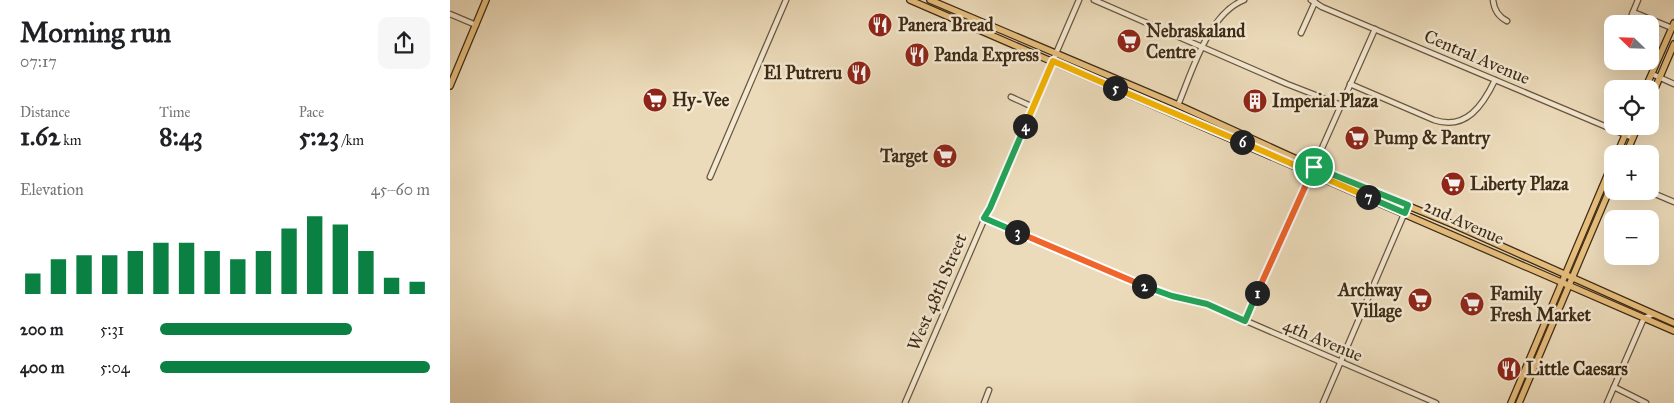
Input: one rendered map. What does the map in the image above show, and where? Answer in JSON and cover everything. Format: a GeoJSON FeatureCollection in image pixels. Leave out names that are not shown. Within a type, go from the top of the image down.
{"type":"FeatureCollection","features":[{"type":"Feature","properties":{"kind":"main road"},"geometry":{"type":"LineString","coordinates":[[450,86],[486,0]]}},
{"type":"Feature","properties":{"kind":"main road","name":"2nd Avenue"},"geometry":{"type":"LineString","coordinates":[[910,0],[1312,169],[1408,205],[1674,323]]}},
{"type":"Feature","properties":{"kind":"main road","name":"2nd Avenue"},"geometry":{"type":"LineString","coordinates":[[930,0],[1056,55],[1178,105],[1405,213],[1674,331]]}},
{"type":"Feature","properties":{"kind":"main road"},"geometry":{"type":"LineString","coordinates":[[1649,80],[1673,26]]}},
{"type":"Feature","properties":{"kind":"main road"},"geometry":{"type":"LineString","coordinates":[[1660,78],[1674,44]]}},
{"type":"Feature","properties":{"kind":"main road"},"geometry":{"type":"LineString","coordinates":[[1621,145],[1625,135]]}},
{"type":"Feature","properties":{"kind":"main road"},"geometry":{"type":"LineString","coordinates":[[1630,145],[1634,135]]}},
{"type":"Feature","properties":{"kind":"main road"},"geometry":{"type":"LineString","coordinates":[[1511,403],[1604,182]]}},
{"type":"Feature","properties":{"kind":"main road"},"geometry":{"type":"LineString","coordinates":[[1519,403],[1605,200]]}},
{"type":"Feature","properties":{"kind":"street"},"geometry":{"type":"LineString","coordinates":[[710,176],[786,0]]}},
{"type":"Feature","properties":{"kind":"street","name":"West 48th Street"},"geometry":{"type":"LineString","coordinates":[[905,403],[1079,0]]}},
{"type":"Feature","properties":{"kind":"street"},"geometry":{"type":"LineString","coordinates":[[1094,0],[1204,46],[1254,70],[1341,105]]}},
{"type":"Feature","properties":{"kind":"street"},"geometry":{"type":"LineString","coordinates":[[1178,105],[1204,46],[1222,14],[1229,7],[1244,0]]}},
{"type":"Feature","properties":{"kind":"street"},"geometry":{"type":"LineString","coordinates":[[1493,0],[1496,11],[1501,18],[1507,21]]}},
{"type":"Feature","properties":{"kind":"street"},"geometry":{"type":"LineString","coordinates":[[1632,15],[1638,0]]}},
{"type":"Feature","properties":{"kind":"street"},"geometry":{"type":"LineString","coordinates":[[1301,33],[1313,1]]}},
{"type":"Feature","properties":{"kind":"street","name":"Central Avenue"},"geometry":{"type":"LineString","coordinates":[[1313,1],[1604,126]]}},
{"type":"Feature","properties":{"kind":"street"},"geometry":{"type":"LineString","coordinates":[[1633,12],[1673,26]]}},
{"type":"Feature","properties":{"kind":"street"},"geometry":{"type":"LineString","coordinates":[[450,14],[476,25]]}},
{"type":"Feature","properties":{"kind":"street"},"geometry":{"type":"LineString","coordinates":[[1245,321],[1375,29]]}},
{"type":"Feature","properties":{"kind":"street"},"geometry":{"type":"LineString","coordinates":[[1652,74],[1674,84]]}},
{"type":"Feature","properties":{"kind":"street"},"geometry":{"type":"LineString","coordinates":[[1350,84],[1434,120],[1448,123],[1463,120],[1477,110],[1486,98],[1495,80]]}},
{"type":"Feature","properties":{"kind":"street"},"geometry":{"type":"LineString","coordinates":[[1011,97],[1033,107]]}},
{"type":"Feature","properties":{"kind":"street","name":"Central Avenue"},"geometry":{"type":"LineString","coordinates":[[1625,135],[1633,138]]}},
{"type":"Feature","properties":{"kind":"street"},"geometry":{"type":"LineString","coordinates":[[1659,196],[1674,202]]}},
{"type":"Feature","properties":{"kind":"street"},"geometry":{"type":"LineString","coordinates":[[1323,403],[1408,205]]}},
{"type":"Feature","properties":{"kind":"street","name":"4th Avenue"},"geometry":{"type":"LineString","coordinates":[[984,218],[1160,293],[1207,304],[1436,403]]}},
{"type":"Feature","properties":{"kind":"street"},"geometry":{"type":"LineString","coordinates":[[1607,403],[1644,318],[1654,314]]}},
{"type":"Feature","properties":{"kind":"street"},"geometry":{"type":"LineString","coordinates":[[1614,387],[1646,403]]}},
{"type":"Feature","properties":{"kind":"street"},"geometry":{"type":"LineString","coordinates":[[984,403],[989,390]]}},
{"type":"Feature","properties":{"kind":"place","name":"Panera Bread"},"geometry":{"type":"Point","coordinates":[880,25]}},
{"type":"Feature","properties":{"kind":"place","name":"Nebraskaland Centre"},"geometry":{"type":"Point","coordinates":[1129,41]}},
{"type":"Feature","properties":{"kind":"place","name":"Panda Express"},"geometry":{"type":"Point","coordinates":[917,55]}},
{"type":"Feature","properties":{"kind":"place","name":"El Putreru"},"geometry":{"type":"Point","coordinates":[859,73]}},
{"type":"Feature","properties":{"kind":"place","name":"Hy-Vee"},"geometry":{"type":"Point","coordinates":[655,100]}},
{"type":"Feature","properties":{"kind":"place","name":"Imperial Plaza"},"geometry":{"type":"Point","coordinates":[1255,101]}},
{"type":"Feature","properties":{"kind":"place","name":"Pump & Pantry"},"geometry":{"type":"Point","coordinates":[1357,138]}},
{"type":"Feature","properties":{"kind":"place","name":"Target"},"geometry":{"type":"Point","coordinates":[945,156]}},
{"type":"Feature","properties":{"kind":"place","name":"Liberty Plaza"},"geometry":{"type":"Point","coordinates":[1453,184]}},
{"type":"Feature","properties":{"kind":"place","name":"Archway Village"},"geometry":{"type":"Point","coordinates":[1420,300]}},
{"type":"Feature","properties":{"kind":"place","name":"Family Fresh Market"},"geometry":{"type":"Point","coordinates":[1472,304]}},
{"type":"Feature","properties":{"kind":"place","name":"Little Caesars"},"geometry":{"type":"Point","coordinates":[1509,369]}},
{"type":"Feature","properties":{"kind":"route"},"geometry":{"type":"LineString","coordinates":[[1314,167],[1311,172],[1294,208],[1245,321],[1207,304],[1160,293],[984,218],[1053,61],[1311,172],[1405,213],[1408,205],[1314,167]]}}]}
